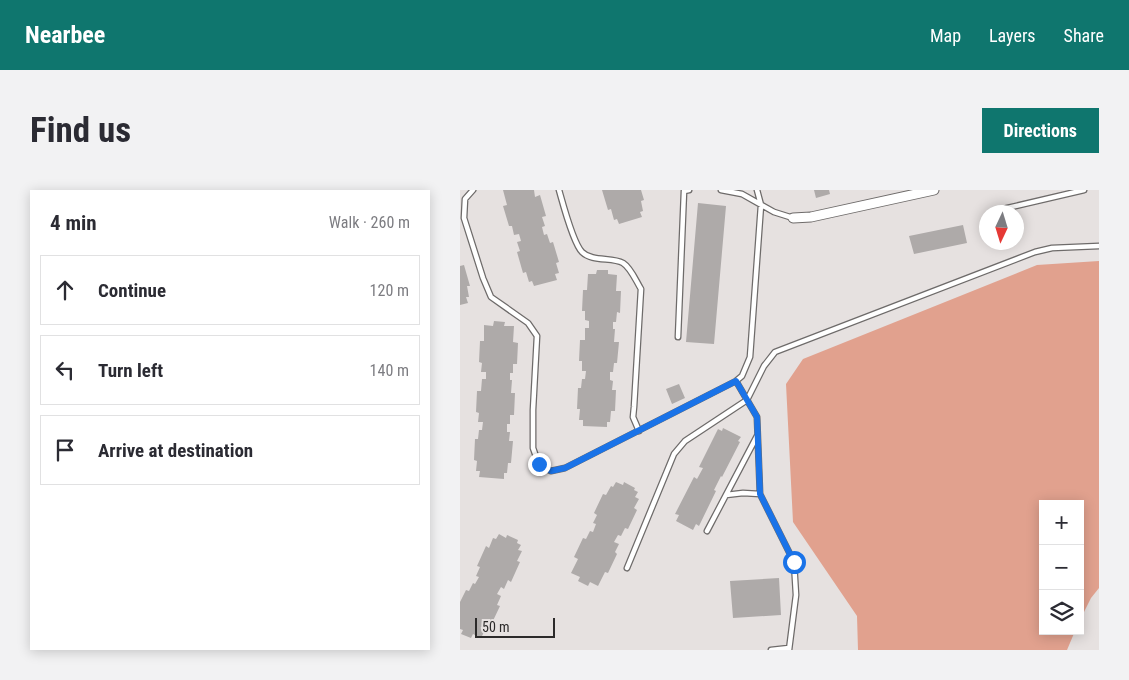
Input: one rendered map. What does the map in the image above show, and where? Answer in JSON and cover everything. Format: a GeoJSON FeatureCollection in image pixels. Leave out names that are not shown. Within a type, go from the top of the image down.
{"type":"FeatureCollection","features":[{"type":"Feature","properties":{"kind":"street"},"geometry":{"type":"LineString","coordinates":[[793,218],[811,217],[915,192],[934,190]]}},
{"type":"Feature","properties":{"kind":"lane"},"geometry":{"type":"LineString","coordinates":[[473,190],[465,200],[464,218],[491,297],[528,323],[537,336],[533,448],[539,464],[551,471],[565,468],[736,381],[742,376],[750,357],[762,206],[757,190]]}},
{"type":"Feature","properties":{"kind":"lane"},"geometry":{"type":"LineString","coordinates":[[559,190],[575,240],[582,252],[592,257],[623,263],[641,289],[634,412],[639,431]]}},
{"type":"Feature","properties":{"kind":"lane"},"geometry":{"type":"LineString","coordinates":[[678,337],[686,190]]}},
{"type":"Feature","properties":{"kind":"lane"},"geometry":{"type":"LineString","coordinates":[[721,190],[742,194],[774,212],[793,218]]}},
{"type":"Feature","properties":{"kind":"lane"},"geometry":{"type":"LineString","coordinates":[[1020,205],[1084,190]]}},
{"type":"Feature","properties":{"kind":"lane"},"geometry":{"type":"LineString","coordinates":[[627,568],[674,454],[685,441],[747,400],[764,366],[776,352],[1035,252],[1052,248],[1099,246]]}},
{"type":"Feature","properties":{"kind":"lane"},"geometry":{"type":"LineString","coordinates":[[736,381],[757,417],[760,494],[794,562],[796,596],[789,649],[771,650]]}},
{"type":"Feature","properties":{"kind":"lane"},"geometry":{"type":"LineString","coordinates":[[707,531],[757,435]]}},
{"type":"Feature","properties":{"kind":"lane"},"geometry":{"type":"LineString","coordinates":[[726,495],[742,493],[760,494]]}},
{"type":"Feature","properties":{"kind":"shaded area"},"geometry":{"type":"Polygon","coordinates":[[[1099,261],[1099,588],[1084,612],[1084,500],[1039,500],[1039,635],[1073,635],[1067,650],[858,650],[857,616],[793,522],[786,384],[803,359],[1037,265],[1099,261]]]}},
{"type":"Feature","properties":{"kind":"building"},"geometry":{"type":"Polygon","coordinates":[[[503,190],[534,190],[535,197],[540,195],[546,216],[542,217],[545,226],[542,227],[544,235],[547,234],[550,243],[553,242],[559,262],[556,263],[559,273],[555,274],[557,280],[534,286],[532,281],[529,282],[526,272],[523,273],[517,252],[520,251],[517,242],[521,241],[519,234],[514,235],[512,226],[509,226],[503,206],[507,205],[503,190]]]}},
{"type":"Feature","properties":{"kind":"building"},"geometry":{"type":"Polygon","coordinates":[[[602,190],[641,190],[644,200],[641,201],[643,211],[640,212],[642,217],[619,224],[617,219],[614,220],[611,209],[608,210],[602,190]]]}},
{"type":"Feature","properties":{"kind":"building"},"geometry":{"type":"Polygon","coordinates":[[[814,190],[829,190],[830,194],[816,198],[814,190]]]}},
{"type":"Feature","properties":{"kind":"building"},"geometry":{"type":"Polygon","coordinates":[[[698,203],[726,206],[714,344],[686,342],[698,203]]]}},
{"type":"Feature","properties":{"kind":"building"},"geometry":{"type":"Polygon","coordinates":[[[963,225],[967,243],[914,254],[909,236],[963,225]]]}},
{"type":"Feature","properties":{"kind":"building"},"geometry":{"type":"Polygon","coordinates":[[[464,265],[470,286],[467,286],[469,297],[466,297],[468,303],[460,305],[460,266],[464,265]]]}},
{"type":"Feature","properties":{"kind":"building"},"geometry":{"type":"Polygon","coordinates":[[[597,270],[608,270],[608,274],[617,275],[616,291],[621,291],[620,313],[617,312],[616,322],[613,322],[613,329],[615,329],[614,342],[619,342],[617,363],[614,363],[613,372],[610,372],[610,380],[613,381],[612,390],[616,390],[615,411],[611,411],[610,422],[607,422],[607,427],[583,426],[583,420],[579,420],[580,409],[577,409],[578,388],[581,388],[582,379],[585,379],[586,371],[582,371],[582,361],[579,361],[580,340],[585,340],[585,328],[589,328],[589,321],[585,320],[585,311],[582,311],[583,290],[587,290],[588,274],[596,274],[597,270]]]}},
{"type":"Feature","properties":{"kind":"building"},"geometry":{"type":"Polygon","coordinates":[[[494,321],[505,322],[504,326],[514,326],[513,342],[518,343],[517,364],[513,364],[513,373],[510,373],[510,380],[512,380],[511,393],[515,393],[514,415],[510,415],[510,424],[507,424],[507,432],[510,432],[509,441],[513,441],[511,463],[508,463],[504,479],[479,477],[480,471],[476,471],[477,461],[474,460],[475,439],[478,439],[479,430],[482,430],[483,422],[478,422],[479,413],[476,412],[477,391],[481,391],[482,379],[486,379],[486,372],[481,372],[482,363],[479,362],[480,341],[484,341],[484,325],[493,326],[494,321]]]}},
{"type":"Feature","properties":{"kind":"building"},"geometry":{"type":"Polygon","coordinates":[[[679,384],[685,398],[672,404],[666,389],[679,384]]]}},
{"type":"Feature","properties":{"kind":"building"},"geometry":{"type":"Polygon","coordinates":[[[723,428],[741,437],[738,441],[740,442],[714,490],[716,491],[699,526],[696,524],[693,530],[676,521],[679,515],[675,514],[694,477],[697,479],[703,468],[699,467],[718,429],[722,431],[723,428]]]}},
{"type":"Feature","properties":{"kind":"building"},"geometry":{"type":"Polygon","coordinates":[[[616,482],[623,485],[624,482],[635,488],[634,490],[638,492],[635,497],[639,499],[634,508],[637,510],[628,529],[625,528],[621,536],[618,535],[614,542],[619,544],[615,552],[617,554],[608,573],[605,572],[598,586],[590,582],[588,586],[578,581],[580,577],[571,573],[578,559],[574,557],[583,538],[586,539],[590,531],[593,532],[596,524],[593,523],[597,515],[594,513],[603,494],[606,495],[611,486],[613,487],[616,482]]]}},
{"type":"Feature","properties":{"kind":"building"},"geometry":{"type":"Polygon","coordinates":[[[499,534],[506,538],[507,535],[518,540],[517,543],[521,545],[518,550],[522,551],[517,561],[520,562],[511,582],[508,580],[504,589],[501,587],[497,594],[501,596],[497,605],[500,606],[491,625],[488,624],[481,638],[473,634],[471,638],[461,634],[463,630],[460,629],[460,602],[466,590],[469,591],[479,577],[476,576],[480,567],[477,566],[486,546],[489,548],[493,538],[496,539],[499,534]]]}},
{"type":"Feature","properties":{"kind":"building"},"geometry":{"type":"Polygon","coordinates":[[[779,578],[781,615],[733,618],[730,581],[779,578]]]}},
{"type":"Feature","properties":{"kind":"route"},"geometry":{"type":"LineString","coordinates":[[539,464],[551,471],[565,468],[736,381],[757,417],[760,494],[794,562]]}}]}
